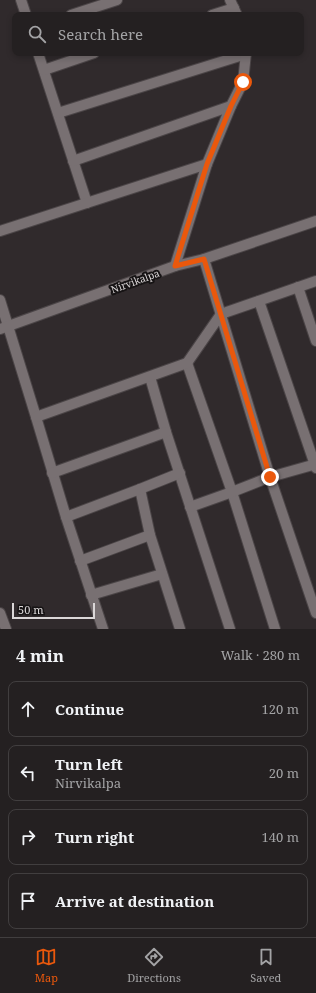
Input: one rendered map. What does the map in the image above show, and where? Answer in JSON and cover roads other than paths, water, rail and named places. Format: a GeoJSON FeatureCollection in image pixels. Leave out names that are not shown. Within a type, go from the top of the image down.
{"type":"FeatureCollection","features":[{"type":"Feature","properties":{"kind":"street"},"geometry":{"type":"LineString","coordinates":[[21,0],[25,12]]}},
{"type":"Feature","properties":{"kind":"street"},"geometry":{"type":"LineString","coordinates":[[80,12],[117,0]]}},
{"type":"Feature","properties":{"kind":"street"},"geometry":{"type":"LineString","coordinates":[[221,12],[234,8]]}},
{"type":"Feature","properties":{"kind":"street"},"geometry":{"type":"LineString","coordinates":[[39,56],[87,203]]}},
{"type":"Feature","properties":{"kind":"street"},"geometry":{"type":"LineString","coordinates":[[44,70],[85,56]]}},
{"type":"Feature","properties":{"kind":"street"},"geometry":{"type":"LineString","coordinates":[[58,113],[240,56]]}},
{"type":"Feature","properties":{"kind":"street"},"geometry":{"type":"LineString","coordinates":[[175,266],[207,164],[231,106],[243,82],[246,56]]}},
{"type":"Feature","properties":{"kind":"street"},"geometry":{"type":"LineString","coordinates":[[73,161],[231,106]]}},
{"type":"Feature","properties":{"kind":"street"},"geometry":{"type":"LineString","coordinates":[[0,231],[207,164]]}},
{"type":"Feature","properties":{"kind":"street","name":"Nirvikalpa"},"geometry":{"type":"LineString","coordinates":[[4,327],[175,266],[204,259],[316,221]]}},
{"type":"Feature","properties":{"kind":"street"},"geometry":{"type":"LineString","coordinates":[[204,259],[270,477],[316,613]]}},
{"type":"Feature","properties":{"kind":"street"},"geometry":{"type":"LineString","coordinates":[[36,417],[187,363],[221,314],[316,281]]}},
{"type":"Feature","properties":{"kind":"street"},"geometry":{"type":"LineString","coordinates":[[298,287],[316,341]]}},
{"type":"Feature","properties":{"kind":"street"},"geometry":{"type":"LineString","coordinates":[[0,300],[4,327],[36,417],[52,473],[103,629]]}},
{"type":"Feature","properties":{"kind":"street"},"geometry":{"type":"LineString","coordinates":[[190,507],[270,477],[316,466],[259,301]]}},
{"type":"Feature","properties":{"kind":"street"},"geometry":{"type":"LineString","coordinates":[[187,363],[232,492],[275,629]]}},
{"type":"Feature","properties":{"kind":"street"},"geometry":{"type":"LineString","coordinates":[[150,377],[166,432],[230,629]]}},
{"type":"Feature","properties":{"kind":"street"},"geometry":{"type":"LineString","coordinates":[[52,473],[166,432]]}},
{"type":"Feature","properties":{"kind":"street"},"geometry":{"type":"LineString","coordinates":[[66,517],[180,473]]}},
{"type":"Feature","properties":{"kind":"street"},"geometry":{"type":"LineString","coordinates":[[140,489],[150,535],[180,629]]}},
{"type":"Feature","properties":{"kind":"street"},"geometry":{"type":"LineString","coordinates":[[80,561],[150,535]]}},
{"type":"Feature","properties":{"kind":"street"},"geometry":{"type":"LineString","coordinates":[[92,595],[162,574]]}},
{"type":"Feature","properties":{"kind":"street"},"geometry":{"type":"LineString","coordinates":[[0,613],[6,629]]}}]}
